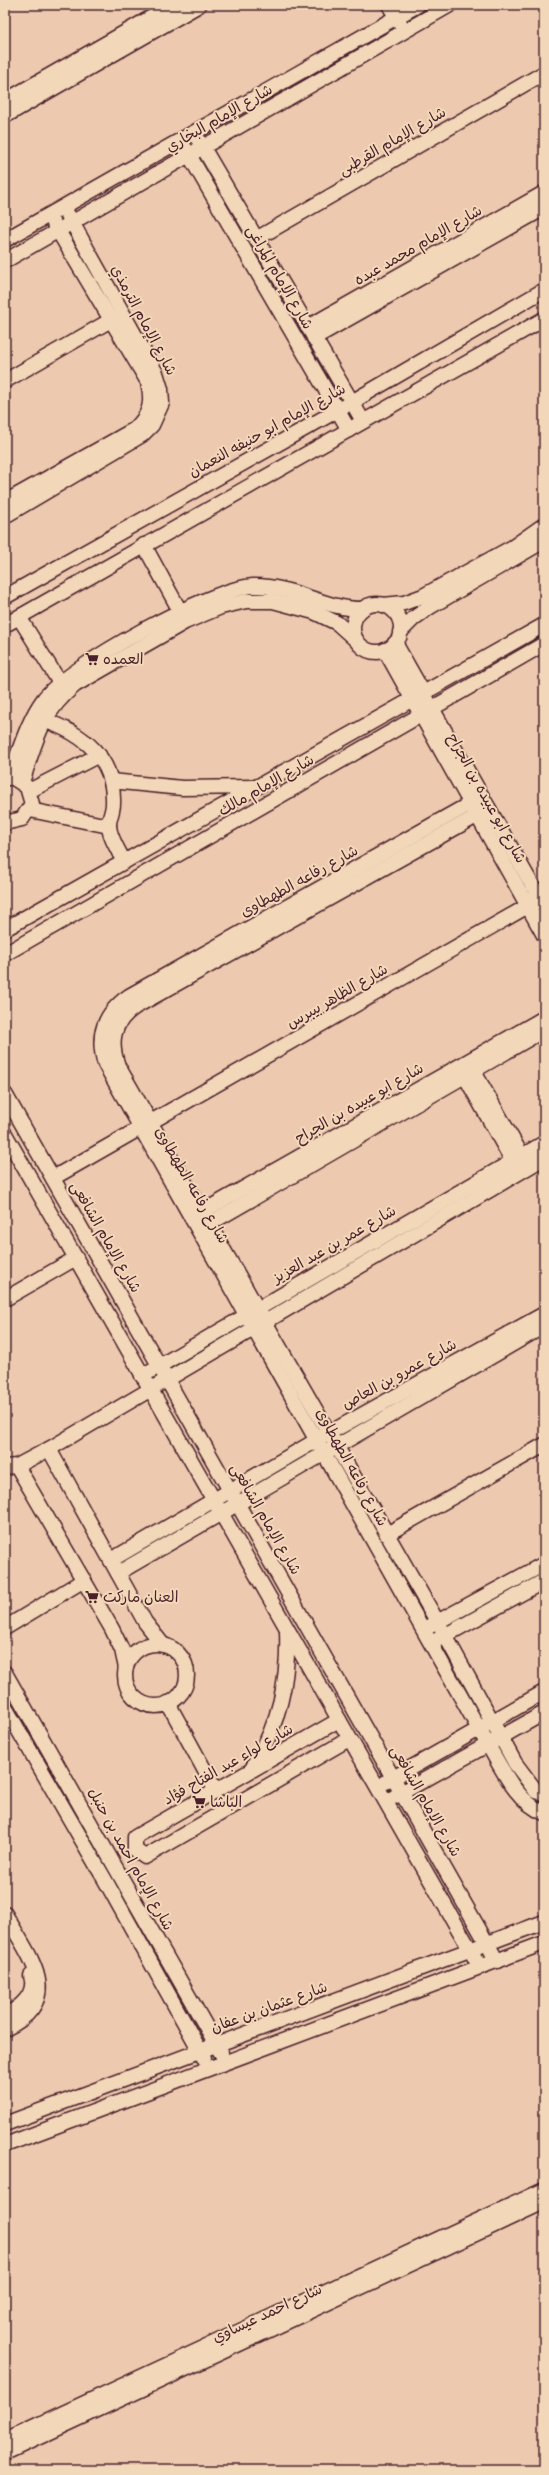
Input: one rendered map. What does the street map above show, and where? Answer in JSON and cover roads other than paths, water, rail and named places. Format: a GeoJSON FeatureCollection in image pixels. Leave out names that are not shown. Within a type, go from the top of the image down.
{"type":"FeatureCollection","features":[{"type":"Feature","properties":{"kind":"street"},"geometry":{"type":"LineString","coordinates":[[5,116],[68,72],[173,5]]}},
{"type":"Feature","properties":{"kind":"street"},"geometry":{"type":"LineString","coordinates":[[5,101],[68,72],[199,5]]}},
{"type":"Feature","properties":{"kind":"street"},"geometry":{"type":"LineString","coordinates":[[389,5],[404,31]]}},
{"type":"Feature","properties":{"kind":"street","name":"شارع الإمام البخاري"},"geometry":{"type":"LineString","coordinates":[[5,261],[450,5]]}},
{"type":"Feature","properties":{"kind":"street"},"geometry":{"type":"LineString","coordinates":[[412,7],[418,23]]}},
{"type":"Feature","properties":{"kind":"street","name":"شارع الإمام البخاري"},"geometry":{"type":"LineString","coordinates":[[5,240],[412,7]]}},
{"type":"Feature","properties":{"kind":"street","name":"شارع الإمام القرطبى"},"geometry":{"type":"LineString","coordinates":[[256,239],[544,73]]}},
{"type":"Feature","properties":{"kind":"street","name":"شارع الإمام المراغى"},"geometry":{"type":"LineString","coordinates":[[194,133],[363,421]]}},
{"type":"Feature","properties":{"kind":"street","name":"شارع الإمام المراغى"},"geometry":{"type":"LineString","coordinates":[[181,140],[349,430]]}},
{"type":"Feature","properties":{"kind":"street","name":"شارع الإمام محمد عبده"},"geometry":{"type":"LineString","coordinates":[[311,332],[476,239],[544,193]]}},
{"type":"Feature","properties":{"kind":"street","name":"شارع الإمام محمد عبده"},"geometry":{"type":"LineString","coordinates":[[476,239],[544,208]]}},
{"type":"Feature","properties":{"kind":"street","name":"شارع الإمام الترمذي"},"geometry":{"type":"LineString","coordinates":[[5,502],[126,434],[145,419],[151,409],[152,396],[148,382],[116,318],[72,223],[56,212]]}},
{"type":"Feature","properties":{"kind":"street","name":"شارع الإمام الترمذي"},"geometry":{"type":"LineString","coordinates":[[5,516],[132,443],[152,425],[162,403],[162,389],[156,373],[116,318],[58,231],[56,212]]}},
{"type":"Feature","properties":{"kind":"street","name":"شارع الإمام ابو حنيفه النعمان"},"geometry":{"type":"LineString","coordinates":[[5,597],[338,410],[544,290]]}},
{"type":"Feature","properties":{"kind":"street"},"geometry":{"type":"LineString","coordinates":[[5,381],[116,318]]}},
{"type":"Feature","properties":{"kind":"street"},"geometry":{"type":"LineString","coordinates":[[5,625],[544,319]]}},
{"type":"Feature","properties":{"kind":"street"},"geometry":{"type":"LineString","coordinates":[[16,782],[36,713],[43,700],[60,683],[80,668],[180,611],[217,594],[252,586],[270,587],[330,606],[362,609],[372,605],[404,603],[423,596],[513,547],[544,525]]}},
{"type":"Feature","properties":{"kind":"street"},"geometry":{"type":"LineString","coordinates":[[16,782],[43,720],[54,704],[75,685],[185,622],[233,603],[246,600],[273,601],[301,608],[337,623],[357,641],[372,651],[393,642],[430,607],[544,541]]}},
{"type":"Feature","properties":{"kind":"street"},"geometry":{"type":"LineString","coordinates":[[144,545],[180,611]]}},
{"type":"Feature","properties":{"kind":"street"},"geometry":{"type":"LineString","coordinates":[[384,605],[397,615],[393,642]]}},
{"type":"Feature","properties":{"kind":"street"},"geometry":{"type":"LineString","coordinates":[[357,641],[354,624],[362,609]]}},
{"type":"Feature","properties":{"kind":"street"},"geometry":{"type":"LineString","coordinates":[[19,617],[60,683]]}},
{"type":"Feature","properties":{"kind":"street","name":"شارع الإمام مالك"},"geometry":{"type":"LineString","coordinates":[[5,929],[544,625]]}},
{"type":"Feature","properties":{"kind":"street","name":"شارع ابو عبيده بن الجراح"},"geometry":{"type":"LineString","coordinates":[[393,642],[426,712],[537,904],[544,935]]}},
{"type":"Feature","properties":{"kind":"street","name":"شارع الإمام مالك"},"geometry":{"type":"LineString","coordinates":[[5,954],[544,644]]}},
{"type":"Feature","properties":{"kind":"street"},"geometry":{"type":"LineString","coordinates":[[43,720],[65,727],[78,735],[99,755],[111,781],[113,804],[109,826],[124,862]]}},
{"type":"Feature","properties":{"kind":"street"},"geometry":{"type":"LineString","coordinates":[[16,782],[99,755]]}},
{"type":"Feature","properties":{"kind":"street"},"geometry":{"type":"LineString","coordinates":[[111,781],[182,788],[258,787]]}},
{"type":"Feature","properties":{"kind":"street"},"geometry":{"type":"LineString","coordinates":[[5,823],[17,822],[30,810],[32,799],[16,782]]}},
{"type":"Feature","properties":{"kind":"street","name":"شارع رفاعه الطهطاوى"},"geometry":{"type":"LineString","coordinates":[[480,806],[271,916],[129,996],[118,1004],[107,1017],[101,1038],[100,1049],[105,1064],[146,1126],[323,1436],[424,1630],[488,1745],[519,1795],[531,1807],[544,1813]]}},
{"type":"Feature","properties":{"kind":"street","name":"شارع رفاعه الطهطاوى"},"geometry":{"type":"LineString","coordinates":[[146,1126],[113,1052],[112,1038],[117,1024],[135,1007],[278,928],[480,806]]}},
{"type":"Feature","properties":{"kind":"street"},"geometry":{"type":"LineString","coordinates":[[30,810],[109,826]]}},
{"type":"Feature","properties":{"kind":"street","name":"شارع الظاهر بيبرس"},"geometry":{"type":"LineString","coordinates":[[53,1178],[537,904]]}},
{"type":"Feature","properties":{"kind":"street"},"geometry":{"type":"LineString","coordinates":[[271,916],[278,928]]}},
{"type":"Feature","properties":{"kind":"street","name":"شارع ابو عبيده بن الجراح"},"geometry":{"type":"LineString","coordinates":[[200,1221],[466,1068],[544,1018]]}},
{"type":"Feature","properties":{"kind":"street","name":"شارع ابو عبيده بن الجراح"},"geometry":{"type":"LineString","coordinates":[[466,1068],[544,1030]]}},
{"type":"Feature","properties":{"kind":"street"},"geometry":{"type":"LineString","coordinates":[[466,1068],[521,1164]]}},
{"type":"Feature","properties":{"kind":"street","name":"شارع الإمام الشافعى"},"geometry":{"type":"LineString","coordinates":[[5,1094],[497,1961]]}},
{"type":"Feature","properties":{"kind":"street"},"geometry":{"type":"LineString","coordinates":[[26,1131],[7,1141],[76,1258],[480,1967]]}},
{"type":"Feature","properties":{"kind":"street","name":"شارع عمر بن عبد العزيز"},"geometry":{"type":"LineString","coordinates":[[11,1466],[49,1449],[260,1324],[521,1164],[544,1143]]}},
{"type":"Feature","properties":{"kind":"street","name":"شارع عمر بن عبد العزيز"},"geometry":{"type":"LineString","coordinates":[[142,1376],[252,1311],[521,1164],[544,1158]]}},
{"type":"Feature","properties":{"kind":"street"},"geometry":{"type":"LineString","coordinates":[[5,1299],[76,1258]]}},
{"type":"Feature","properties":{"kind":"street","name":"شارع عمرو بن العاص"},"geometry":{"type":"LineString","coordinates":[[111,1560],[323,1436],[544,1314]]}},
{"type":"Feature","properties":{"kind":"street","name":"شارع عمرو بن العاص"},"geometry":{"type":"LineString","coordinates":[[118,1573],[544,1326]]}},
{"type":"Feature","properties":{"kind":"street"},"geometry":{"type":"LineString","coordinates":[[387,1534],[544,1445]]}},
{"type":"Feature","properties":{"kind":"street"},"geometry":{"type":"LineString","coordinates":[[11,1466],[84,1580],[118,1639],[126,1668],[127,1685],[136,1698],[152,1705],[168,1703],[182,1691],[187,1672],[180,1655],[163,1645],[145,1622],[49,1449]]}},
{"type":"Feature","properties":{"kind":"street","name":"شارع رفاعه الطهطاوى"},"geometry":{"type":"LineString","coordinates":[[330,1449],[387,1534],[438,1622],[492,1722],[524,1777],[536,1790],[544,1794]]}},
{"type":"Feature","properties":{"kind":"street"},"geometry":{"type":"LineString","coordinates":[[424,1630],[544,1564]]}},
{"type":"Feature","properties":{"kind":"street"},"geometry":{"type":"LineString","coordinates":[[5,1628],[84,1580]]}},
{"type":"Feature","properties":{"kind":"street"},"geometry":{"type":"LineString","coordinates":[[431,1643],[544,1581]]}},
{"type":"Feature","properties":{"kind":"street"},"geometry":{"type":"LineString","coordinates":[[252,1769],[274,1726],[282,1702],[287,1672],[287,1629]]}},
{"type":"Feature","properties":{"kind":"street"},"geometry":{"type":"LineString","coordinates":[[126,1668],[131,1657],[140,1648],[151,1644],[163,1645]]}},
{"type":"Feature","properties":{"kind":"street","name":"شارع الإمام احمد بن حنبل"},"geometry":{"type":"LineString","coordinates":[[5,1673],[226,2062]]}},
{"type":"Feature","properties":{"kind":"street"},"geometry":{"type":"LineString","coordinates":[[377,1787],[544,1692]]}},
{"type":"Feature","properties":{"kind":"street"},"geometry":{"type":"LineString","coordinates":[[168,1703],[216,1791]]}},
{"type":"Feature","properties":{"kind":"street"},"geometry":{"type":"LineString","coordinates":[[5,1707],[105,1880],[209,2068]]}},
{"type":"Feature","properties":{"kind":"street"},"geometry":{"type":"LineString","coordinates":[[385,1802],[544,1713]]}},
{"type":"Feature","properties":{"kind":"street","name":"شارع لواء عبد الفتاح فؤاد"},"geometry":{"type":"LineString","coordinates":[[338,1720],[135,1837],[135,1850],[145,1857],[349,1739]]}},
{"type":"Feature","properties":{"kind":"street"},"geometry":{"type":"LineString","coordinates":[[94,1861],[108,1853]]}},
{"type":"Feature","properties":{"kind":"street"},"geometry":{"type":"LineString","coordinates":[[105,1880],[118,1872]]}},
{"type":"Feature","properties":{"kind":"street"},"geometry":{"type":"LineString","coordinates":[[5,1914],[38,1974],[35,1993],[27,2016],[5,2029]]}},
{"type":"Feature","properties":{"kind":"street","name":"شارع عثمان بن عفان"},"geometry":{"type":"LineString","coordinates":[[5,2124],[544,1922]]}},
{"type":"Feature","properties":{"kind":"street"},"geometry":{"type":"LineString","coordinates":[[5,1930],[30,1973],[35,1993]]}},
{"type":"Feature","properties":{"kind":"street"},"geometry":{"type":"LineString","coordinates":[[5,2145],[544,1943]]}},
{"type":"Feature","properties":{"kind":"street"},"geometry":{"type":"LineString","coordinates":[[5,2015],[21,2005],[35,1993]]}},
{"type":"Feature","properties":{"kind":"street","name":"شارع احمد عيساوي"},"geometry":{"type":"LineString","coordinates":[[5,2453],[53,2424],[296,2311],[544,2190]]}},
{"type":"Feature","properties":{"kind":"street","name":"شارع احمد عيساوي"},"geometry":{"type":"LineString","coordinates":[[296,2311],[544,2202]]}},
{"type":"Feature","properties":{"kind":"street","name":"شارع احمد عيساوي"},"geometry":{"type":"LineString","coordinates":[[5,2440],[53,2424]]}},
{"type":"Feature","properties":{"kind":"place","name":"العمده"},"geometry":{"type":"Point","coordinates":[92,659]}},
{"type":"Feature","properties":{"kind":"place","name":"العنان ماركت"},"geometry":{"type":"Point","coordinates":[92,1597]}},
{"type":"Feature","properties":{"kind":"place","name":"الباشا"},"geometry":{"type":"Point","coordinates":[199,1802]}}]}
